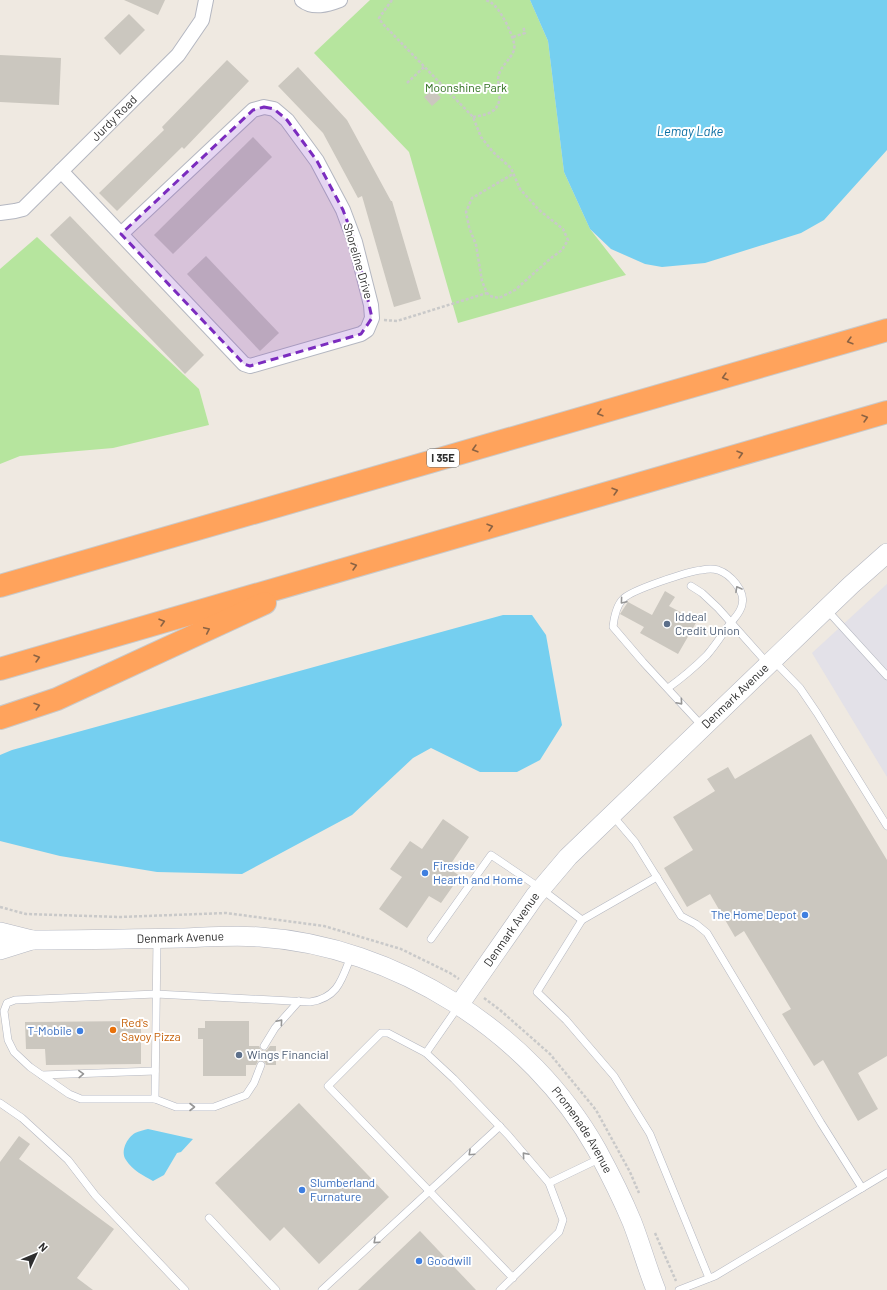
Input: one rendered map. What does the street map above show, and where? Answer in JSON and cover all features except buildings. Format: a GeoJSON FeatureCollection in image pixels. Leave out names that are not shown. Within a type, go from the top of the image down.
{"type":"FeatureCollection","features":[{"type":"Feature","properties":{"kind":"highway","name":"I 35E"},"geometry":{"type":"LineString","coordinates":[[0,586],[887,330]]}},
{"type":"Feature","properties":{"kind":"highway"},"geometry":{"type":"LineString","coordinates":[[0,669],[887,412]]}},
{"type":"Feature","properties":{"kind":"highway"},"geometry":{"type":"LineString","coordinates":[[0,718],[57,699],[332,573]]}},
{"type":"Feature","properties":{"kind":"street","name":"Jurdy Road"},"geometry":{"type":"LineString","coordinates":[[0,213],[23,209],[178,55],[202,20],[206,0]]}},
{"type":"Feature","properties":{"kind":"street"},"geometry":{"type":"LineString","coordinates":[[302,0],[307,4],[326,6],[340,0]]}},
{"type":"Feature","properties":{"kind":"street","name":"Shoreline Drive"},"geometry":{"type":"LineString","coordinates":[[122,234],[252,110],[264,107],[274,109],[287,120],[317,161],[343,210],[355,242],[371,305],[372,318]]}},
{"type":"Feature","properties":{"kind":"street"},"geometry":{"type":"LineString","coordinates":[[61,171],[244,364],[250,366],[361,334],[367,330],[372,318]]}},
{"type":"Feature","properties":{"kind":"street","name":"Denmark Avenue"},"geometry":{"type":"LineString","coordinates":[[0,932],[32,940],[259,937],[316,945],[352,955],[404,974],[459,1005],[540,888],[568,857],[826,609],[887,553]]}},
{"type":"Feature","properties":{"kind":"street","name":"Denmark Avenue"},"geometry":{"type":"LineString","coordinates":[[0,950],[32,940]]}},
{"type":"Feature","properties":{"kind":"street","name":"Promenade Avenue"},"geometry":{"type":"LineString","coordinates":[[459,1005],[511,1046],[542,1075],[571,1110],[614,1182],[632,1224],[656,1290]]}},
{"type":"Feature","properties":{"kind":"lane"},"geometry":{"type":"LineString","coordinates":[[668,688],[682,678],[708,654],[730,623],[740,612],[743,603],[741,593],[735,583],[717,570],[702,570],[632,592],[622,599],[614,616],[613,627],[703,727]]}},
{"type":"Feature","properties":{"kind":"lane"},"geometry":{"type":"LineString","coordinates":[[691,586],[702,593],[718,608],[730,623],[800,688],[887,826]]}},
{"type":"Feature","properties":{"kind":"lane"},"geometry":{"type":"LineString","coordinates":[[826,609],[887,676]]}},
{"type":"Feature","properties":{"kind":"lane"},"geometry":{"type":"LineString","coordinates":[[612,814],[635,842],[680,916],[696,924],[707,933],[820,1123],[862,1188]]}},
{"type":"Feature","properties":{"kind":"lane"},"geometry":{"type":"LineString","coordinates":[[431,939],[491,855],[540,888],[582,920]]}},
{"type":"Feature","properties":{"kind":"lane"},"geometry":{"type":"LineString","coordinates":[[657,877],[582,920],[537,992],[566,1020],[614,1076],[650,1134],[709,1278]]}},
{"type":"Feature","properties":{"kind":"lane"},"geometry":{"type":"LineString","coordinates":[[154,1099],[157,938]]}},
{"type":"Feature","properties":{"kind":"lane"},"geometry":{"type":"LineString","coordinates":[[261,1065],[254,1083],[246,1095],[214,1107],[176,1107],[154,1099],[81,1098],[69,1094],[30,1067],[14,1052],[8,1040],[4,1011],[7,1003],[15,1000],[156,994],[299,1001],[318,1000],[327,997],[336,990],[352,955]]}},
{"type":"Feature","properties":{"kind":"lane"},"geometry":{"type":"LineString","coordinates":[[264,1046],[275,1028],[299,1001]]}},
{"type":"Feature","properties":{"kind":"lane"},"geometry":{"type":"LineString","coordinates":[[426,1053],[459,1005]]}},
{"type":"Feature","properties":{"kind":"lane"},"geometry":{"type":"LineString","coordinates":[[500,1290],[513,1278],[559,1232],[563,1220],[550,1183],[500,1126],[426,1053],[388,1033],[381,1033],[328,1086],[513,1278]]}},
{"type":"Feature","properties":{"kind":"lane"},"geometry":{"type":"LineString","coordinates":[[42,1075],[155,1071]]}},
{"type":"Feature","properties":{"kind":"lane"},"geometry":{"type":"LineString","coordinates":[[0,1103],[22,1118],[68,1160],[95,1195],[184,1290]]}},
{"type":"Feature","properties":{"kind":"lane"},"geometry":{"type":"LineString","coordinates":[[322,1290],[500,1126]]}},
{"type":"Feature","properties":{"kind":"lane"},"geometry":{"type":"LineString","coordinates":[[550,1183],[601,1158]]}},
{"type":"Feature","properties":{"kind":"lane"},"geometry":{"type":"LineString","coordinates":[[679,1290],[715,1276],[887,1173]]}},
{"type":"Feature","properties":{"kind":"lane"},"geometry":{"type":"LineString","coordinates":[[209,1218],[276,1290]]}},
{"type":"Feature","properties":{"kind":"path"},"geometry":{"type":"LineString","coordinates":[[392,0],[379,18],[382,23],[472,118],[481,137],[493,152],[510,168],[513,174],[520,189],[540,210],[563,229],[568,240],[562,250],[515,290],[499,298],[490,296],[487,293],[482,281],[476,245],[469,227],[466,212],[472,198],[513,174]]}},
{"type":"Feature","properties":{"kind":"path"},"geometry":{"type":"LineString","coordinates":[[472,118],[487,115],[495,109],[500,100],[498,78],[499,72],[514,52],[515,44],[513,37],[497,7],[485,0]]}},
{"type":"Feature","properties":{"kind":"path"},"geometry":{"type":"LineString","coordinates":[[513,37],[525,33],[522,26]]}},
{"type":"Feature","properties":{"kind":"path"},"geometry":{"type":"LineString","coordinates":[[407,83],[424,67]]}},
{"type":"Feature","properties":{"kind":"path"},"geometry":{"type":"LineString","coordinates":[[372,318],[397,321],[487,293]]}},
{"type":"Feature","properties":{"kind":"path"},"geometry":{"type":"LineString","coordinates":[[0,907],[26,914],[120,917],[226,913],[324,926],[401,949],[450,973],[500,1010],[550,1054],[596,1110],[630,1172],[639,1194]]}},
{"type":"Feature","properties":{"kind":"path"},"geometry":{"type":"LineString","coordinates":[[653,1229],[679,1290]]}},
{"type":"Feature","properties":{"kind":"highlighted area"},"geometry":{"type":"Polygon","coordinates":[[[264,107],[274,109],[287,120],[317,161],[343,210],[355,242],[372,318],[361,334],[250,366],[244,364],[121,234],[253,110],[264,107]]]}},
{"type":"Feature","properties":{"kind":"shaded area"},"geometry":{"type":"Polygon","coordinates":[[[887,584],[887,777],[812,653],[887,584]]]}},
{"type":"Feature","properties":{"kind":"green space","name":"Moonshine Park"},"geometry":{"type":"Polygon","coordinates":[[[370,0],[530,0],[548,41],[564,172],[590,229],[626,275],[458,323],[409,152],[314,53],[370,0]]]}},
{"type":"Feature","properties":{"kind":"green space"},"geometry":{"type":"Polygon","coordinates":[[[37,237],[199,389],[209,425],[113,448],[20,456],[0,464],[0,269],[37,237]]]}},
{"type":"Feature","properties":{"kind":"water","name":"Lemay Lake"},"geometry":{"type":"Polygon","coordinates":[[[530,0],[887,0],[887,150],[824,220],[801,233],[705,263],[662,267],[645,264],[611,249],[590,229],[564,172],[548,41],[530,0]]]}},
{"type":"Feature","properties":{"kind":"water"},"geometry":{"type":"Polygon","coordinates":[[[503,615],[532,615],[546,635],[562,725],[540,760],[517,772],[480,772],[431,748],[413,758],[352,815],[242,874],[157,872],[60,856],[0,841],[0,755],[12,750],[503,615]]]}},
{"type":"Feature","properties":{"kind":"water"},"geometry":{"type":"Polygon","coordinates":[[[148,1129],[193,1139],[181,1152],[177,1153],[164,1175],[153,1181],[131,1167],[124,1156],[125,1145],[132,1135],[148,1129]]]}},
{"type":"Feature","properties":{"kind":"place","name":"Iddeal Credit Union"},"geometry":{"type":"Point","coordinates":[667,624]}},
{"type":"Feature","properties":{"kind":"place","name":"Fireside Hearth and Home"},"geometry":{"type":"Point","coordinates":[425,873]}},
{"type":"Feature","properties":{"kind":"place","name":"The Home Depot"},"geometry":{"type":"Point","coordinates":[805,915]}},
{"type":"Feature","properties":{"kind":"place","name":"Red's Savoy Pizza"},"geometry":{"type":"Point","coordinates":[113,1030]}},
{"type":"Feature","properties":{"kind":"place","name":"T-Mobile"},"geometry":{"type":"Point","coordinates":[80,1031]}},
{"type":"Feature","properties":{"kind":"place","name":"Wings Financial"},"geometry":{"type":"Point","coordinates":[239,1055]}},
{"type":"Feature","properties":{"kind":"place","name":"Slumberland Furnature"},"geometry":{"type":"Point","coordinates":[302,1190]}},
{"type":"Feature","properties":{"kind":"place","name":"Goodwill"},"geometry":{"type":"Point","coordinates":[419,1261]}}]}
